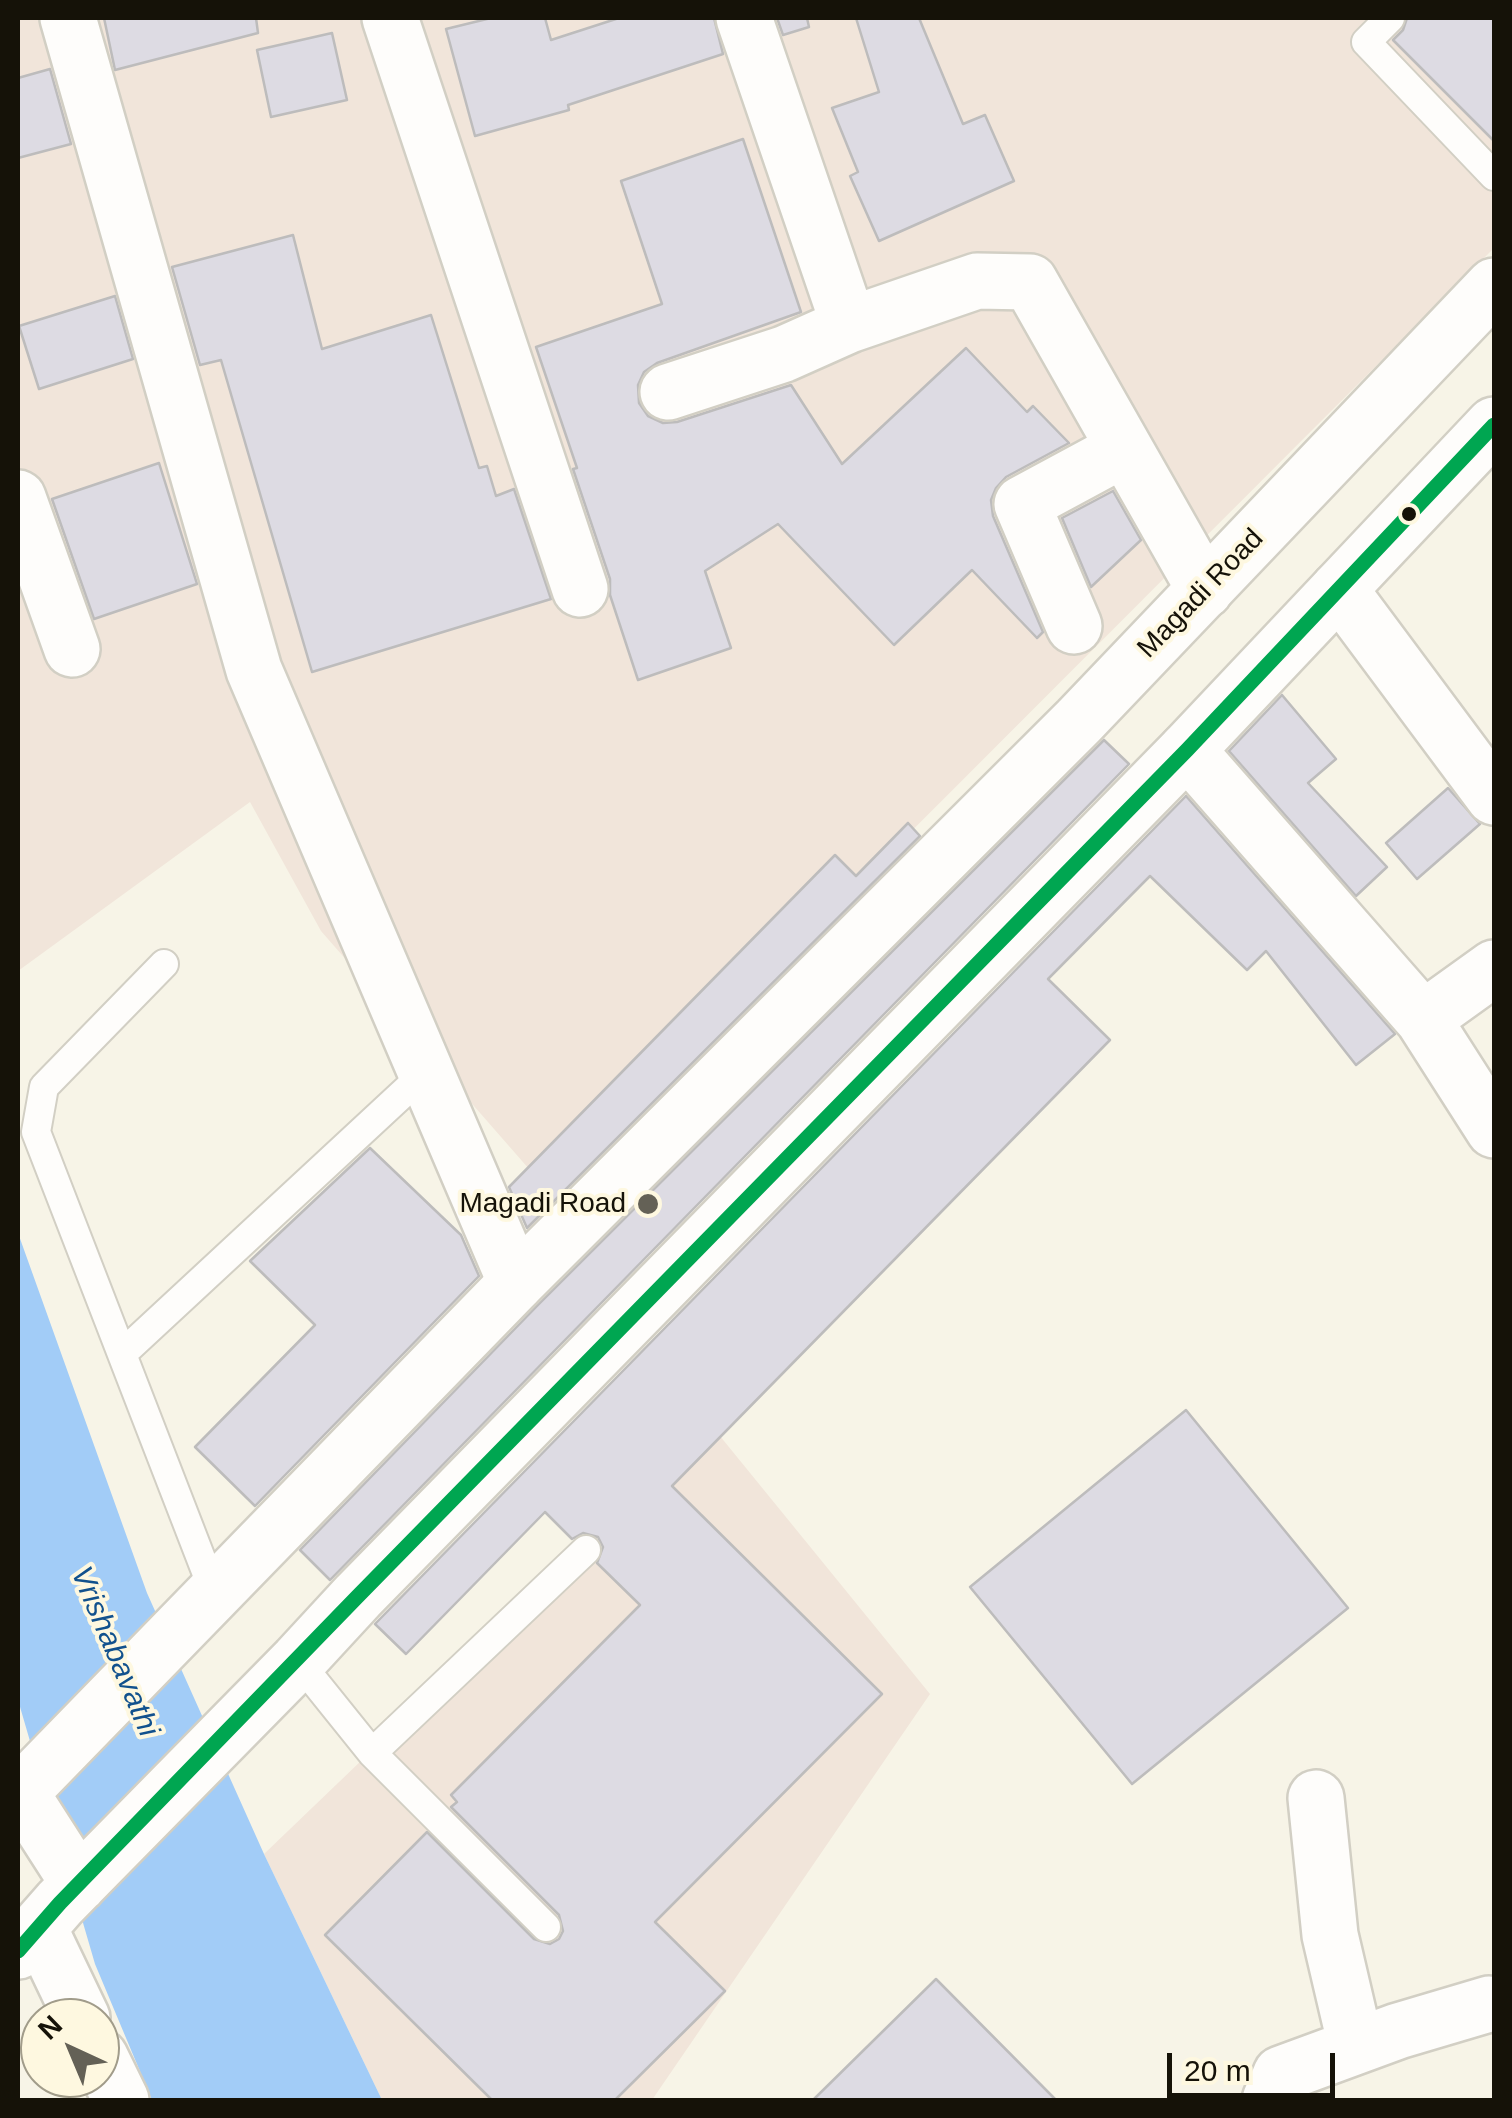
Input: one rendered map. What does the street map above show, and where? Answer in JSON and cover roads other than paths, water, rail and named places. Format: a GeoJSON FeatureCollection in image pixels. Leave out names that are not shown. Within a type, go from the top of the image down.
{"type":"FeatureCollection","features":[{"type":"Feature","properties":{"kind":"street"},"geometry":{"type":"LineString","coordinates":[[68,18],[254,670],[516,1283]]}},
{"type":"Feature","properties":{"kind":"street"},"geometry":{"type":"LineString","coordinates":[[390,18],[580,590]]}},
{"type":"Feature","properties":{"kind":"street"},"geometry":{"type":"LineString","coordinates":[[744,18],[850,325]]}},
{"type":"Feature","properties":{"kind":"street"},"geometry":{"type":"LineString","coordinates":[[668,392],[784,354],[850,325],[977,282],[1030,282],[1205,590]]}},
{"type":"Feature","properties":{"kind":"street","name":"Magadi Road"},"geometry":{"type":"LineString","coordinates":[[19,1794],[516,1283],[1079,721],[1494,286]]}},
{"type":"Feature","properties":{"kind":"street"},"geometry":{"type":"LineString","coordinates":[[49,1917],[358,1596],[1188,750],[1494,425]]}},
{"type":"Feature","properties":{"kind":"street"},"geometry":{"type":"LineString","coordinates":[[1074,626],[1022,504],[1124,449]]}},
{"type":"Feature","properties":{"kind":"street"},"geometry":{"type":"LineString","coordinates":[[18,498],[72,650]]}},
{"type":"Feature","properties":{"kind":"street"},"geometry":{"type":"LineString","coordinates":[[1339,589],[1494,794]]}},
{"type":"Feature","properties":{"kind":"street"},"geometry":{"type":"LineString","coordinates":[[1188,750],[1423,1018],[1494,1130]]}},
{"type":"Feature","properties":{"kind":"street"},"geometry":{"type":"LineString","coordinates":[[1423,1018],[1494,968]]}},
{"type":"Feature","properties":{"kind":"street"},"geometry":{"type":"LineString","coordinates":[[19,1794],[49,1917],[75,1998]]}},
{"type":"Feature","properties":{"kind":"street"},"geometry":{"type":"LineString","coordinates":[[1316,1798],[1330,1935],[1356,2046]]}},
{"type":"Feature","properties":{"kind":"street"},"geometry":{"type":"LineString","coordinates":[[1270,2100],[1281,2074],[1493,2000]]}},
{"type":"Feature","properties":{"kind":"lane"},"geometry":{"type":"LineString","coordinates":[[1390,18],[1366,42],[1494,176]]}},
{"type":"Feature","properties":{"kind":"lane"},"geometry":{"type":"LineString","coordinates":[[164,964],[44,1087],[36,1132],[214,1592]]}},
{"type":"Feature","properties":{"kind":"lane"},"geometry":{"type":"LineString","coordinates":[[123,1353],[426,1072]]}},
{"type":"Feature","properties":{"kind":"lane"},"geometry":{"type":"LineString","coordinates":[[372,1753],[586,1550]]}},
{"type":"Feature","properties":{"kind":"lane"},"geometry":{"type":"LineString","coordinates":[[292,1667],[546,1927]]}},
{"type":"Feature","properties":{"kind":"water","name":"Vrishabavathi"},"geometry":{"type":"Polygon","coordinates":[[[18,1233],[147,1593],[264,1854],[382,2100],[152,2100],[120,2024],[120,1998],[109,1998],[95,1964],[18,1700],[18,1233]]]}},
{"type":"Feature","properties":{"kind":"place","name":"Magadi Road"},"geometry":{"type":"Point","coordinates":[648,1204]}}]}
